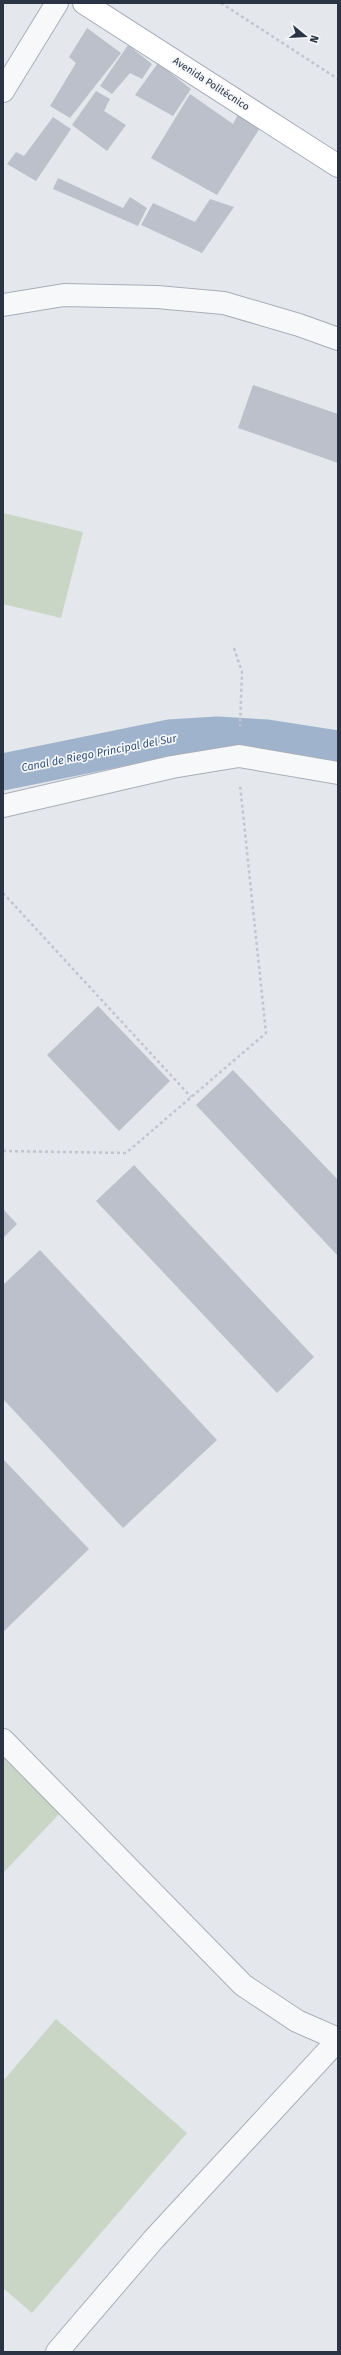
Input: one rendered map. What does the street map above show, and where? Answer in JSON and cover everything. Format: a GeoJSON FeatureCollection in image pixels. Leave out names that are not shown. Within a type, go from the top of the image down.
{"type":"FeatureCollection","features":[{"type":"Feature","properties":{"kind":"main road","name":"Avenida Politécnico"},"geometry":{"type":"LineString","coordinates":[[84,3],[338,166]]}},
{"type":"Feature","properties":{"kind":"street"},"geometry":{"type":"LineString","coordinates":[[3,91],[57,3]]}},
{"type":"Feature","properties":{"kind":"street"},"geometry":{"type":"LineString","coordinates":[[3,305],[64,295],[157,297],[224,303],[299,325],[338,339]]}},
{"type":"Feature","properties":{"kind":"street"},"geometry":{"type":"LineString","coordinates":[[3,806],[172,767],[239,756],[338,773]]}},
{"type":"Feature","properties":{"kind":"street"},"geometry":{"type":"LineString","coordinates":[[3,1740],[243,1986],[297,2021],[338,2040],[153,2240],[57,2352]]}},
{"type":"Feature","properties":{"kind":"path"},"geometry":{"type":"LineString","coordinates":[[221,3],[338,79]]}},
{"type":"Feature","properties":{"kind":"path"},"geometry":{"type":"LineString","coordinates":[[234,648],[242,672],[241,718]]}},
{"type":"Feature","properties":{"kind":"path"},"geometry":{"type":"LineString","coordinates":[[3,1151],[126,1153],[266,1033],[240,801],[239,756]]}},
{"type":"Feature","properties":{"kind":"path"},"geometry":{"type":"LineString","coordinates":[[3,893],[191,1097]]}},
{"type":"Feature","properties":{"kind":"green space"},"geometry":{"type":"Polygon","coordinates":[[[3,513],[83,532],[61,618],[3,604],[3,513]]]}},
{"type":"Feature","properties":{"kind":"green space"},"geometry":{"type":"Polygon","coordinates":[[[3,1750],[64,1809],[3,1873],[3,1750]]]}},
{"type":"Feature","properties":{"kind":"green space"},"geometry":{"type":"Polygon","coordinates":[[[56,2019],[187,2133],[32,2313],[3,2288],[3,2081],[56,2019]]]}},
{"type":"Feature","properties":{"kind":"building"},"geometry":{"type":"Polygon","coordinates":[[[87,28],[121,53],[70,118],[50,106],[76,63],[69,57],[87,28]]]}},
{"type":"Feature","properties":{"kind":"building"},"geometry":{"type":"Polygon","coordinates":[[[128,45],[152,64],[142,79],[130,73],[112,94],[100,86],[128,45]]]}},
{"type":"Feature","properties":{"kind":"building"},"geometry":{"type":"Polygon","coordinates":[[[158,63],[191,89],[173,116],[135,95],[158,63]]]}},
{"type":"Feature","properties":{"kind":"building"},"geometry":{"type":"Polygon","coordinates":[[[96,91],[110,99],[104,111],[126,125],[107,151],[72,125],[96,91]]]}},
{"type":"Feature","properties":{"kind":"building"},"geometry":{"type":"Polygon","coordinates":[[[190,94],[233,124],[239,112],[260,128],[217,195],[151,158],[190,94]]]}},
{"type":"Feature","properties":{"kind":"building"},"geometry":{"type":"Polygon","coordinates":[[[53,117],[71,129],[36,181],[7,164],[16,152],[24,156],[53,117]]]}},
{"type":"Feature","properties":{"kind":"building"},"geometry":{"type":"Polygon","coordinates":[[[58,178],[123,208],[130,197],[147,208],[138,226],[53,189],[58,178]]]}},
{"type":"Feature","properties":{"kind":"building"},"geometry":{"type":"Polygon","coordinates":[[[210,199],[234,207],[202,253],[141,225],[153,203],[195,222],[210,199]]]}},
{"type":"Feature","properties":{"kind":"building"},"geometry":{"type":"Polygon","coordinates":[[[253,385],[338,414],[338,463],[238,428],[253,385]]]}},
{"type":"Feature","properties":{"kind":"building"},"geometry":{"type":"Polygon","coordinates":[[[98,1006],[170,1081],[119,1131],[47,1055],[98,1006]]]}},
{"type":"Feature","properties":{"kind":"building"},"geometry":{"type":"Polygon","coordinates":[[[233,1070],[338,1180],[338,1256],[196,1105],[233,1070]]]}},
{"type":"Feature","properties":{"kind":"building"},"geometry":{"type":"Polygon","coordinates":[[[134,1165],[314,1357],[277,1393],[96,1201],[134,1165]]]}},
{"type":"Feature","properties":{"kind":"building"},"geometry":{"type":"Polygon","coordinates":[[[3,1209],[17,1224],[3,1238],[3,1209]]]}},
{"type":"Feature","properties":{"kind":"building"},"geometry":{"type":"Polygon","coordinates":[[[40,1250],[217,1440],[123,1528],[3,1399],[3,1285],[40,1250]]]}},
{"type":"Feature","properties":{"kind":"building"},"geometry":{"type":"Polygon","coordinates":[[[3,1459],[89,1549],[3,1632],[3,1459]]]}},
{"type":"Feature","properties":{"kind":"waterway","name":"Canal de Riego Principal del Sur"},"geometry":{"type":"LineString","coordinates":[[3,772],[169,738],[217,735],[267,738],[338,749]]}}]}
